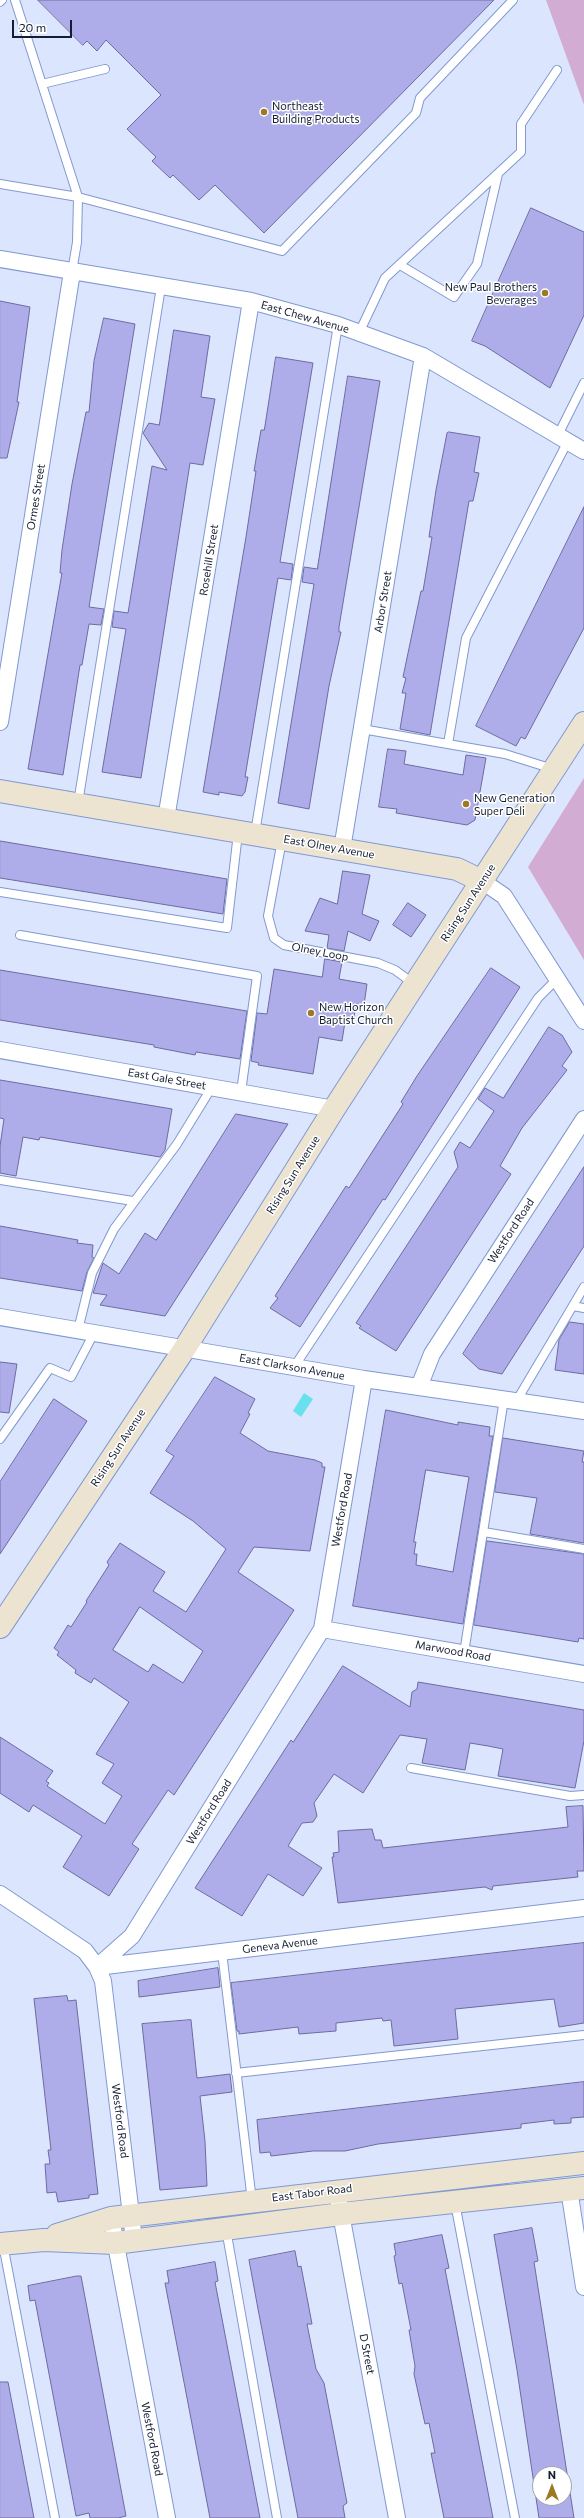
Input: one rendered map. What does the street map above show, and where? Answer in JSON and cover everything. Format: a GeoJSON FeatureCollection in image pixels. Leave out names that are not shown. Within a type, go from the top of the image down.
{"type":"FeatureCollection","features":[{"type":"Feature","properties":{"kind":"street","name":"East Chew Avenue"},"geometry":{"type":"LineString","coordinates":[[0,259],[251,301],[338,325],[423,356],[584,451]]}},
{"type":"Feature","properties":{"kind":"street","name":"Ormes Street"},"geometry":{"type":"LineString","coordinates":[[0,722],[72,272]]}},
{"type":"Feature","properties":{"kind":"street","name":"Rosehill Street"},"geometry":{"type":"LineString","coordinates":[[166,819],[251,301]]}},
{"type":"Feature","properties":{"kind":"street","name":"Arbor Street"},"geometry":{"type":"LineString","coordinates":[[342,849],[423,356]]}},
{"type":"Feature","properties":{"kind":"street","name":"Rising Sun Avenue"},"geometry":{"type":"LineString","coordinates":[[0,1627],[185,1348],[334,1109],[584,723]]}},
{"type":"Feature","properties":{"kind":"street","name":"East Olney Avenue"},"geometry":{"type":"LineString","coordinates":[[0,791],[457,868],[482,881],[504,896],[584,1022]]}},
{"type":"Feature","properties":{"kind":"street","name":"East Gale Street"},"geometry":{"type":"LineString","coordinates":[[0,1050],[334,1109]]}},
{"type":"Feature","properties":{"kind":"street","name":"Westford Road"},"geometry":{"type":"LineString","coordinates":[[419,1387],[432,1354],[584,1119]]}},
{"type":"Feature","properties":{"kind":"street","name":"East Clarkson Avenue"},"geometry":{"type":"LineString","coordinates":[[0,1317],[364,1379],[584,1411]]}},
{"type":"Feature","properties":{"kind":"street","name":"Westford Road"},"geometry":{"type":"LineString","coordinates":[[168,2518],[121,2217],[103,1981],[97,1968],[132,1936],[322,1629],[364,1379]]}},
{"type":"Feature","properties":{"kind":"street","name":"Marwood Road"},"geometry":{"type":"LineString","coordinates":[[322,1629],[584,1674]]}},
{"type":"Feature","properties":{"kind":"street"},"geometry":{"type":"LineString","coordinates":[[0,1894],[85,1951],[97,1968]]}},
{"type":"Feature","properties":{"kind":"street","name":"Geneva Avenue"},"geometry":{"type":"LineString","coordinates":[[97,1968],[584,1908]]}},
{"type":"Feature","properties":{"kind":"street","name":"East Tabor Road"},"geometry":{"type":"LineString","coordinates":[[44,2240],[121,2217],[336,2190],[584,2163]]}},
{"type":"Feature","properties":{"kind":"street"},"geometry":{"type":"LineString","coordinates":[[577,2188],[584,2287]]}},
{"type":"Feature","properties":{"kind":"street","name":"East Tabor Road"},"geometry":{"type":"LineString","coordinates":[[2,2244],[44,2240],[125,2241],[341,2214],[577,2188]]}},
{"type":"Feature","properties":{"kind":"street","name":"D Street"},"geometry":{"type":"LineString","coordinates":[[336,2190],[398,2518]]}},
{"type":"Feature","properties":{"kind":"lane"},"geometry":{"type":"LineString","coordinates":[[15,0],[78,197],[77,242],[72,272]]}},
{"type":"Feature","properties":{"kind":"lane"},"geometry":{"type":"LineString","coordinates":[[0,184],[78,197],[282,251],[416,114],[420,98],[512,0]]}},
{"type":"Feature","properties":{"kind":"lane"},"geometry":{"type":"LineString","coordinates":[[42,84],[105,69]]}},
{"type":"Feature","properties":{"kind":"lane"},"geometry":{"type":"LineString","coordinates":[[359,333],[385,278],[521,152],[521,124],[557,70]]}},
{"type":"Feature","properties":{"kind":"lane"},"geometry":{"type":"LineString","coordinates":[[400,265],[454,297],[477,264],[498,174]]}},
{"type":"Feature","properties":{"kind":"lane"},"geometry":{"type":"LineString","coordinates":[[78,804],[162,287]]}},
{"type":"Feature","properties":{"kind":"lane"},"geometry":{"type":"LineString","coordinates":[[0,892],[227,928],[247,832],[338,325]]}},
{"type":"Feature","properties":{"kind":"lane"},"geometry":{"type":"LineString","coordinates":[[448,744],[466,638],[563,438],[584,383]]}},
{"type":"Feature","properties":{"kind":"lane"},"geometry":{"type":"LineString","coordinates":[[362,729],[505,754],[554,770]]}},
{"type":"Feature","properties":{"kind":"lane","name":"Olney Loop"},"geometry":{"type":"LineString","coordinates":[[282,839],[268,916],[274,938],[284,945],[378,963],[395,970],[415,985]]}},
{"type":"Feature","properties":{"kind":"lane"},"geometry":{"type":"LineString","coordinates":[[20,935],[256,976],[241,1092]]}},
{"type":"Feature","properties":{"kind":"lane"},"geometry":{"type":"LineString","coordinates":[[294,1367],[538,998],[557,979]]}},
{"type":"Feature","properties":{"kind":"lane"},"geometry":{"type":"LineString","coordinates":[[78,1330],[92,1273],[114,1230],[133,1201],[178,1144],[212,1087]]}},
{"type":"Feature","properties":{"kind":"lane"},"geometry":{"type":"LineString","coordinates":[[0,1180],[133,1201]]}},
{"type":"Feature","properties":{"kind":"lane"},"geometry":{"type":"LineString","coordinates":[[464,1653],[484,1532],[511,1400],[584,1287]]}},
{"type":"Feature","properties":{"kind":"lane"},"geometry":{"type":"LineString","coordinates":[[573,1306],[584,1308]]}},
{"type":"Feature","properties":{"kind":"lane"},"geometry":{"type":"LineString","coordinates":[[0,1439],[50,1368],[71,1377],[94,1333]]}},
{"type":"Feature","properties":{"kind":"lane"},"geometry":{"type":"LineString","coordinates":[[484,1532],[584,1549]]}},
{"type":"Feature","properties":{"kind":"lane"},"geometry":{"type":"LineString","coordinates":[[411,1768],[570,1796],[584,1795]]}},
{"type":"Feature","properties":{"kind":"lane"},"geometry":{"type":"LineString","coordinates":[[222,1952],[252,2201]]}},
{"type":"Feature","properties":{"kind":"lane"},"geometry":{"type":"LineString","coordinates":[[236,2073],[584,2035]]}},
{"type":"Feature","properties":{"kind":"lane"},"geometry":{"type":"LineString","coordinates":[[455,2202],[515,2518]]}},
{"type":"Feature","properties":{"kind":"lane"},"geometry":{"type":"LineString","coordinates":[[226,2228],[277,2518]]}},
{"type":"Feature","properties":{"kind":"lane"},"geometry":{"type":"LineString","coordinates":[[2,2244],[55,2518]]}},
{"type":"Feature","properties":{"kind":"shaded area"},"geometry":{"type":"Polygon","coordinates":[[[546,0],[584,0],[584,105],[546,0]]]}},
{"type":"Feature","properties":{"kind":"shaded area"},"geometry":{"type":"Polygon","coordinates":[[[584,778],[584,960],[528,867],[584,778]]]}},
{"type":"Feature","properties":{"kind":"water"},"geometry":{"type":"Polygon","coordinates":[[[304,1393],[313,1399],[301,1417],[293,1411],[304,1393]]]}},
{"type":"Feature","properties":{"kind":"building","name":"Northeast Building Products"},"geometry":{"type":"Polygon","coordinates":[[[38,0],[494,0],[264,233],[215,185],[199,200],[173,175],[170,178],[152,161],[156,157],[127,129],[161,95],[106,40],[97,51],[87,41],[83,45],[38,0]]]}},
{"type":"Feature","properties":{"kind":"building"},"geometry":{"type":"Polygon","coordinates":[[[531,208],[584,232],[584,315],[550,388],[485,346],[472,341],[531,208]]]}},
{"type":"Feature","properties":{"kind":"building"},"geometry":{"type":"Polygon","coordinates":[[[0,301],[30,307],[17,402],[19,402],[7,458],[0,458],[0,301]]]}},
{"type":"Feature","properties":{"kind":"building"},"geometry":{"type":"Polygon","coordinates":[[[104,318],[135,324],[89,607],[104,609],[101,625],[89,624],[82,665],[80,665],[63,775],[28,769],[62,573],[60,573],[62,550],[72,484],[86,412],[89,412],[94,361],[104,318]]]}},
{"type":"Feature","properties":{"kind":"building"},"geometry":{"type":"Polygon","coordinates":[[[174,330],[210,336],[201,397],[215,399],[203,465],[190,463],[141,778],[102,772],[126,629],[112,627],[114,611],[128,613],[152,466],[167,470],[143,433],[149,423],[159,425],[174,330]]]}},
{"type":"Feature","properties":{"kind":"building"},"geometry":{"type":"Polygon","coordinates":[[[276,357],[313,363],[280,562],[293,564],[291,580],[278,578],[245,777],[248,777],[245,792],[242,796],[219,792],[219,795],[203,792],[246,537],[256,471],[254,471],[261,430],[264,430],[276,357]]]}},
{"type":"Feature","properties":{"kind":"building"},"geometry":{"type":"Polygon","coordinates":[[[348,376],[380,381],[339,627],[339,632],[341,632],[329,686],[309,809],[278,803],[314,584],[302,582],[304,567],[317,569],[348,376]]]}},
{"type":"Feature","properties":{"kind":"building"},"geometry":{"type":"Polygon","coordinates":[[[449,432],[480,437],[474,472],[479,473],[473,501],[469,501],[430,735],[400,729],[406,693],[402,693],[406,678],[403,677],[421,591],[423,591],[432,537],[429,537],[436,490],[447,433],[449,432]]]}},
{"type":"Feature","properties":{"kind":"building"},"geometry":{"type":"Polygon","coordinates":[[[584,507],[584,628],[525,739],[521,737],[516,746],[476,726],[584,507]]]}},
{"type":"Feature","properties":{"kind":"building"},"geometry":{"type":"Polygon","coordinates":[[[388,749],[406,751],[404,764],[463,775],[466,755],[486,758],[475,820],[467,825],[396,813],[397,809],[379,807],[388,749]]]}},
{"type":"Feature","properties":{"kind":"building"},"geometry":{"type":"Polygon","coordinates":[[[0,841],[227,879],[223,914],[0,878],[0,841]]]}},
{"type":"Feature","properties":{"kind":"building"},"geometry":{"type":"Polygon","coordinates":[[[343,871],[370,875],[362,914],[379,921],[370,941],[348,931],[344,951],[327,948],[329,935],[305,931],[320,898],[337,904],[343,871]]]}},
{"type":"Feature","properties":{"kind":"building"},"geometry":{"type":"Polygon","coordinates":[[[408,903],[426,915],[411,937],[393,925],[408,903]]]}},
{"type":"Feature","properties":{"kind":"building","name":"New Horizon Baptist Church"},"geometry":{"type":"Polygon","coordinates":[[[325,959],[342,962],[339,979],[367,984],[364,1005],[356,1004],[353,1023],[345,1022],[342,1041],[319,1037],[313,1074],[258,1065],[259,1063],[251,1061],[257,1013],[267,1014],[274,969],[322,977],[325,959]]]}},
{"type":"Feature","properties":{"kind":"building"},"geometry":{"type":"Polygon","coordinates":[[[491,968],[520,987],[385,1200],[383,1199],[300,1327],[270,1308],[278,1298],[275,1296],[346,1186],[349,1188],[403,1104],[401,1102],[417,1076],[491,968]]]}},
{"type":"Feature","properties":{"kind":"building"},"geometry":{"type":"Polygon","coordinates":[[[0,970],[247,1011],[240,1059],[196,1052],[195,1055],[154,1047],[154,1045],[0,1020],[0,970]]]}},
{"type":"Feature","properties":{"kind":"building"},"geometry":{"type":"Polygon","coordinates":[[[549,1027],[562,1035],[572,1052],[562,1066],[567,1070],[522,1128],[500,1166],[511,1174],[396,1351],[359,1328],[361,1326],[356,1323],[458,1167],[454,1152],[460,1142],[470,1148],[494,1111],[478,1099],[485,1088],[503,1098],[549,1027]]]}},
{"type":"Feature","properties":{"kind":"building"},"geometry":{"type":"Polygon","coordinates":[[[0,1080],[172,1109],[165,1150],[160,1157],[40,1137],[39,1140],[23,1137],[16,1176],[0,1173],[0,1146],[4,1119],[0,1118],[0,1080]]]}},
{"type":"Feature","properties":{"kind":"building"},"geometry":{"type":"Polygon","coordinates":[[[236,1114],[288,1124],[165,1316],[100,1305],[107,1295],[93,1293],[103,1263],[119,1274],[145,1233],[156,1240],[236,1114]]]}},
{"type":"Feature","properties":{"kind":"building"},"geometry":{"type":"Polygon","coordinates":[[[584,1167],[584,1246],[502,1374],[479,1369],[463,1354],[584,1167]]]}},
{"type":"Feature","properties":{"kind":"building"},"geometry":{"type":"Polygon","coordinates":[[[0,1226],[78,1240],[77,1243],[93,1245],[92,1257],[94,1258],[87,1272],[82,1291],[0,1278],[0,1226]]]}},
{"type":"Feature","properties":{"kind":"building"},"geometry":{"type":"Polygon","coordinates":[[[570,1322],[584,1324],[584,1374],[555,1370],[559,1340],[570,1322]]]}},
{"type":"Feature","properties":{"kind":"building"},"geometry":{"type":"Polygon","coordinates":[[[0,1362],[17,1364],[9,1413],[0,1412],[0,1362]]]}},
{"type":"Feature","properties":{"kind":"building"},"geometry":{"type":"Polygon","coordinates":[[[215,1377],[255,1399],[248,1413],[250,1414],[240,1433],[268,1451],[315,1460],[322,1463],[322,1467],[325,1467],[310,1551],[254,1547],[238,1572],[294,1610],[174,1795],[168,1790],[132,1844],[139,1849],[109,1896],[63,1867],[82,1836],[33,1805],[29,1812],[0,1793],[0,1737],[53,1771],[46,1781],[49,1783],[47,1786],[105,1824],[122,1796],[102,1783],[114,1764],[96,1754],[129,1702],[94,1678],[91,1683],[75,1673],[76,1670],[57,1655],[59,1652],[54,1648],[68,1625],[71,1627],[87,1602],[86,1601],[109,1565],[107,1562],[120,1543],[165,1572],[153,1591],[186,1612],[226,1549],[193,1521],[150,1493],[174,1456],[166,1451],[215,1377]],[[140,1607],[113,1650],[148,1672],[153,1664],[183,1683],[203,1651],[140,1607]]]}},
{"type":"Feature","properties":{"kind":"building"},"geometry":{"type":"Polygon","coordinates":[[[54,1399],[87,1421],[0,1554],[0,1482],[54,1399]]]}},
{"type":"Feature","properties":{"kind":"building"},"geometry":{"type":"Polygon","coordinates":[[[386,1410],[458,1425],[458,1422],[490,1427],[489,1436],[493,1436],[463,1624],[353,1606],[386,1410]],[[426,1470],[414,1542],[416,1542],[414,1554],[417,1554],[416,1565],[453,1572],[469,1477],[426,1470]]]}},
{"type":"Feature","properties":{"kind":"building"},"geometry":{"type":"Polygon","coordinates":[[[503,1438],[584,1451],[582,1462],[584,1462],[584,1543],[530,1534],[537,1498],[495,1492],[503,1438]]]}},
{"type":"Feature","properties":{"kind":"building"},"geometry":{"type":"Polygon","coordinates":[[[487,1541],[584,1554],[584,1639],[579,1638],[578,1642],[474,1625],[487,1541]]]}},
{"type":"Feature","properties":{"kind":"building"},"geometry":{"type":"Polygon","coordinates":[[[343,1666],[410,1707],[412,1692],[417,1689],[418,1682],[584,1710],[584,1741],[575,1788],[498,1776],[503,1749],[470,1743],[465,1770],[422,1763],[427,1739],[400,1735],[363,1793],[334,1774],[314,1803],[317,1816],[313,1822],[302,1823],[288,1846],[322,1868],[303,1896],[268,1874],[242,1916],[195,1888],[291,1740],[293,1742],[343,1666]]]}},
{"type":"Feature","properties":{"kind":"building"},"geometry":{"type":"Polygon","coordinates":[[[583,1806],[584,1871],[577,1871],[578,1877],[493,1886],[492,1890],[485,1887],[338,1903],[332,1857],[334,1857],[333,1853],[339,1852],[338,1831],[372,1829],[375,1840],[381,1840],[383,1848],[568,1827],[566,1807],[583,1806]]]}},
{"type":"Feature","properties":{"kind":"building"},"geometry":{"type":"Polygon","coordinates":[[[584,1943],[584,2023],[559,2027],[554,1999],[455,2009],[458,2039],[394,2046],[391,2020],[383,2021],[382,2018],[336,2023],[336,2031],[299,2034],[298,2027],[239,2034],[239,2031],[237,2031],[231,1983],[584,1943]]]}},
{"type":"Feature","properties":{"kind":"building"},"geometry":{"type":"Polygon","coordinates":[[[218,1968],[220,1987],[139,1997],[138,1981],[218,1968]]]}},
{"type":"Feature","properties":{"kind":"building"},"geometry":{"type":"Polygon","coordinates":[[[67,1996],[68,2001],[76,2000],[98,2194],[89,2195],[89,2198],[58,2202],[56,2192],[47,2193],[45,2164],[50,2164],[48,2150],[51,2150],[34,1999],[67,1996]]]}},
{"type":"Feature","properties":{"kind":"building"},"geometry":{"type":"Polygon","coordinates":[[[191,2020],[197,2078],[230,2074],[232,2092],[200,2096],[205,2141],[207,2186],[160,2190],[142,2024],[191,2020]]]}},
{"type":"Feature","properties":{"kind":"building"},"geometry":{"type":"Polygon","coordinates":[[[584,2082],[584,2117],[571,2118],[571,2123],[554,2124],[554,2120],[521,2124],[521,2128],[378,2144],[345,2151],[313,2151],[271,2156],[270,2152],[260,2153],[257,2120],[584,2082]]]}},
{"type":"Feature","properties":{"kind":"building"},"geometry":{"type":"Polygon","coordinates":[[[532,2228],[538,2261],[534,2262],[566,2466],[532,2466],[532,2471],[517,2370],[494,2235],[532,2228]]]}},
{"type":"Feature","properties":{"kind":"building"},"geometry":{"type":"Polygon","coordinates":[[[442,2235],[449,2268],[445,2269],[493,2518],[444,2518],[431,2453],[435,2453],[429,2423],[425,2424],[414,2374],[415,2366],[409,2330],[411,2330],[402,2283],[399,2284],[394,2256],[396,2255],[394,2244],[442,2235]]]}},
{"type":"Feature","properties":{"kind":"building"},"geometry":{"type":"Polygon","coordinates":[[[295,2251],[298,2267],[301,2266],[312,2324],[307,2324],[316,2369],[324,2383],[347,2503],[343,2506],[345,2518],[298,2518],[258,2309],[249,2260],[295,2251]]]}},
{"type":"Feature","properties":{"kind":"building"},"geometry":{"type":"Polygon","coordinates":[[[215,2262],[218,2281],[215,2282],[260,2518],[210,2518],[165,2283],[169,2283],[167,2271],[215,2262]]]}},
{"type":"Feature","properties":{"kind":"building"},"geometry":{"type":"Polygon","coordinates":[[[81,2276],[126,2516],[118,2518],[90,2518],[89,2513],[76,2516],[35,2300],[30,2301],[28,2286],[81,2276]]]}},
{"type":"Feature","properties":{"kind":"building"},"geometry":{"type":"Polygon","coordinates":[[[0,2382],[8,2382],[34,2518],[0,2518],[0,2382]]]}},
{"type":"Feature","properties":{"kind":"building"},"geometry":{"type":"Polygon","coordinates":[[[572,2505],[574,2518],[539,2518],[537,2506],[572,2505]]]}},
{"type":"Feature","properties":{"kind":"place","name":"Northeast Building Products"},"geometry":{"type":"Point","coordinates":[264,112]}},
{"type":"Feature","properties":{"kind":"place","name":"New Paul Brothers Beverages"},"geometry":{"type":"Point","coordinates":[545,293]}},
{"type":"Feature","properties":{"kind":"place","name":"New Generation Super Deli"},"geometry":{"type":"Point","coordinates":[466,804]}},
{"type":"Feature","properties":{"kind":"place","name":"New Horizon Baptist Church"},"geometry":{"type":"Point","coordinates":[311,1013]}}]}
